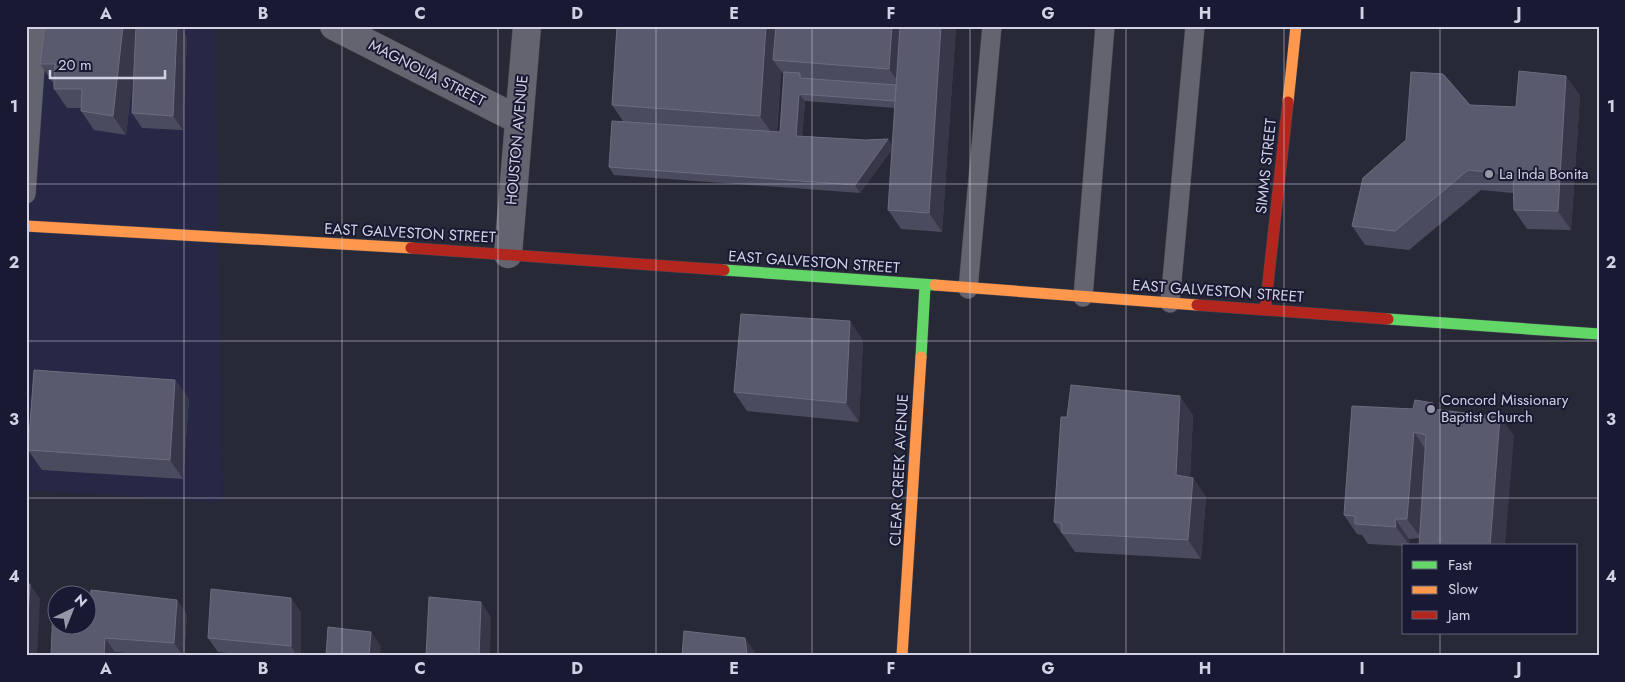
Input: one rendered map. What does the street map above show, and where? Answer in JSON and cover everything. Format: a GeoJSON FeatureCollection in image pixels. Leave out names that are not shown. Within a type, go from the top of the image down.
{"type":"FeatureCollection","features":[{"type":"Feature","properties":{"kind":"street","name":"MAGNOLIA STREET"},"geometry":{"type":"LineString","coordinates":[[334,26],[519,120]]}},
{"type":"Feature","properties":{"kind":"street","name":"HOUSTON AVENUE"},"geometry":{"type":"LineString","coordinates":[[508,254],[526,26]]}},
{"type":"Feature","properties":{"kind":"street","name":"SIMMS STREET"},"geometry":{"type":"LineString","coordinates":[[1265,310],[1296,26]]}},
{"type":"Feature","properties":{"kind":"street","name":"EAST GALVESTON STREET"},"geometry":{"type":"LineString","coordinates":[[26,226],[508,254],[1599,334]]}},
{"type":"Feature","properties":{"kind":"street","name":"CLEAR CREEK AVENUE"},"geometry":{"type":"LineString","coordinates":[[902,656],[924,286]]}},
{"type":"Feature","properties":{"kind":"lane"},"geometry":{"type":"LineString","coordinates":[[26,194],[38,26]]}},
{"type":"Feature","properties":{"kind":"lane"},"geometry":{"type":"LineString","coordinates":[[968,289],[992,26]]}},
{"type":"Feature","properties":{"kind":"lane"},"geometry":{"type":"LineString","coordinates":[[1083,297],[1105,26]]}},
{"type":"Feature","properties":{"kind":"lane"},"geometry":{"type":"LineString","coordinates":[[1170,303],[1194,26]]}},
{"type":"Feature","properties":{"kind":"shaded area"},"geometry":{"type":"Polygon","coordinates":[[[26,26],[215,26],[223,502],[26,490],[26,26]]]}},
{"type":"Feature","properties":{"kind":"building"},"geometry":{"type":"Polygon","coordinates":[[[45,26],[123,26],[113,116],[81,111],[82,89],[54,89],[55,64],[40,64],[45,26]]]}},
{"type":"Feature","properties":{"kind":"building"},"geometry":{"type":"Polygon","coordinates":[[[136,26],[177,26],[173,116],[132,113],[136,26]]]}},
{"type":"Feature","properties":{"kind":"building"},"geometry":{"type":"Polygon","coordinates":[[[617,26],[766,26],[760,116],[612,105],[617,26]]]}},
{"type":"Feature","properties":{"kind":"building"},"geometry":{"type":"Polygon","coordinates":[[[776,26],[892,26],[889,69],[773,60],[776,26]]]}},
{"type":"Feature","properties":{"kind":"building"},"geometry":{"type":"Polygon","coordinates":[[[900,26],[941,26],[929,213],[888,210],[900,26]]]}},
{"type":"Feature","properties":{"kind":"building","name":"La Inda Bonita"},"geometry":{"type":"Polygon","coordinates":[[[1519,71],[1566,76],[1558,211],[1514,210],[1513,175],[1468,170],[1395,231],[1352,226],[1363,178],[1406,140],[1411,72],[1443,74],[1470,105],[1516,107],[1519,71]]]}},
{"type":"Feature","properties":{"kind":"building"},"geometry":{"type":"Polygon","coordinates":[[[784,72],[800,73],[800,78],[896,85],[895,101],[799,94],[796,136],[865,140],[888,139],[855,185],[609,167],[612,121],[780,132],[784,72]]]}},
{"type":"Feature","properties":{"kind":"building"},"geometry":{"type":"Polygon","coordinates":[[[741,314],[850,321],[846,403],[734,392],[741,314]]]}},
{"type":"Feature","properties":{"kind":"building"},"geometry":{"type":"Polygon","coordinates":[[[34,370],[175,380],[170,460],[28,450],[34,370]]]}},
{"type":"Feature","properties":{"kind":"building"},"geometry":{"type":"Polygon","coordinates":[[[1071,385],[1180,396],[1176,475],[1193,478],[1188,540],[1062,533],[1061,523],[1054,522],[1061,417],[1067,417],[1071,385]]]}},
{"type":"Feature","properties":{"kind":"building"},"geometry":{"type":"Polygon","coordinates":[[[1415,400],[1433,403],[1432,409],[1500,417],[1490,544],[1419,544],[1426,435],[1414,432],[1407,519],[1395,519],[1396,527],[1355,524],[1355,516],[1344,515],[1352,406],[1413,409],[1415,400]]]}},
{"type":"Feature","properties":{"kind":"building"},"geometry":{"type":"Polygon","coordinates":[[[26,584],[30,584],[26,649],[26,584]]]}},
{"type":"Feature","properties":{"kind":"building"},"geometry":{"type":"Polygon","coordinates":[[[211,589],[291,598],[291,646],[208,638],[211,589]]]}},
{"type":"Feature","properties":{"kind":"building"},"geometry":{"type":"Polygon","coordinates":[[[98,591],[177,600],[174,643],[105,638],[104,656],[51,656],[52,634],[98,634],[98,591]]]}},
{"type":"Feature","properties":{"kind":"building"},"geometry":{"type":"Polygon","coordinates":[[[429,597],[481,602],[479,656],[426,656],[429,597]]]}},
{"type":"Feature","properties":{"kind":"building"},"geometry":{"type":"Polygon","coordinates":[[[328,627],[371,632],[369,656],[326,656],[328,627]]]}},
{"type":"Feature","properties":{"kind":"building"},"geometry":{"type":"Polygon","coordinates":[[[684,631],[745,638],[747,654],[772,656],[682,656],[684,631]]]}},
{"type":"Feature","properties":{"kind":"traffic: fast"},"geometry":{"type":"LineString","coordinates":[[724,270],[935,285]]}},
{"type":"Feature","properties":{"kind":"traffic: fast"},"geometry":{"type":"LineString","coordinates":[[921,357],[925,286]]}},
{"type":"Feature","properties":{"kind":"traffic: fast"},"geometry":{"type":"LineString","coordinates":[[1388,319],[1599,334]]}},
{"type":"Feature","properties":{"kind":"traffic: slow"},"geometry":{"type":"LineString","coordinates":[[1288,102],[1296,26]]}},
{"type":"Feature","properties":{"kind":"traffic: slow"},"geometry":{"type":"LineString","coordinates":[[26,226],[411,248]]}},
{"type":"Feature","properties":{"kind":"traffic: slow"},"geometry":{"type":"LineString","coordinates":[[935,285],[1197,305]]}},
{"type":"Feature","properties":{"kind":"traffic: slow"},"geometry":{"type":"LineString","coordinates":[[902,656],[921,357]]}},
{"type":"Feature","properties":{"kind":"traffic: jam"},"geometry":{"type":"LineString","coordinates":[[1265,310],[1288,102]]}},
{"type":"Feature","properties":{"kind":"traffic: jam"},"geometry":{"type":"LineString","coordinates":[[411,248],[724,270]]}},
{"type":"Feature","properties":{"kind":"traffic: jam"},"geometry":{"type":"LineString","coordinates":[[1197,305],[1388,319]]}},
{"type":"Feature","properties":{"kind":"place","name":"La Inda Bonita"},"geometry":{"type":"Point","coordinates":[1489,174]}},
{"type":"Feature","properties":{"kind":"place","name":"Concord Missionary Baptist Church"},"geometry":{"type":"Point","coordinates":[1431,409]}}]}
